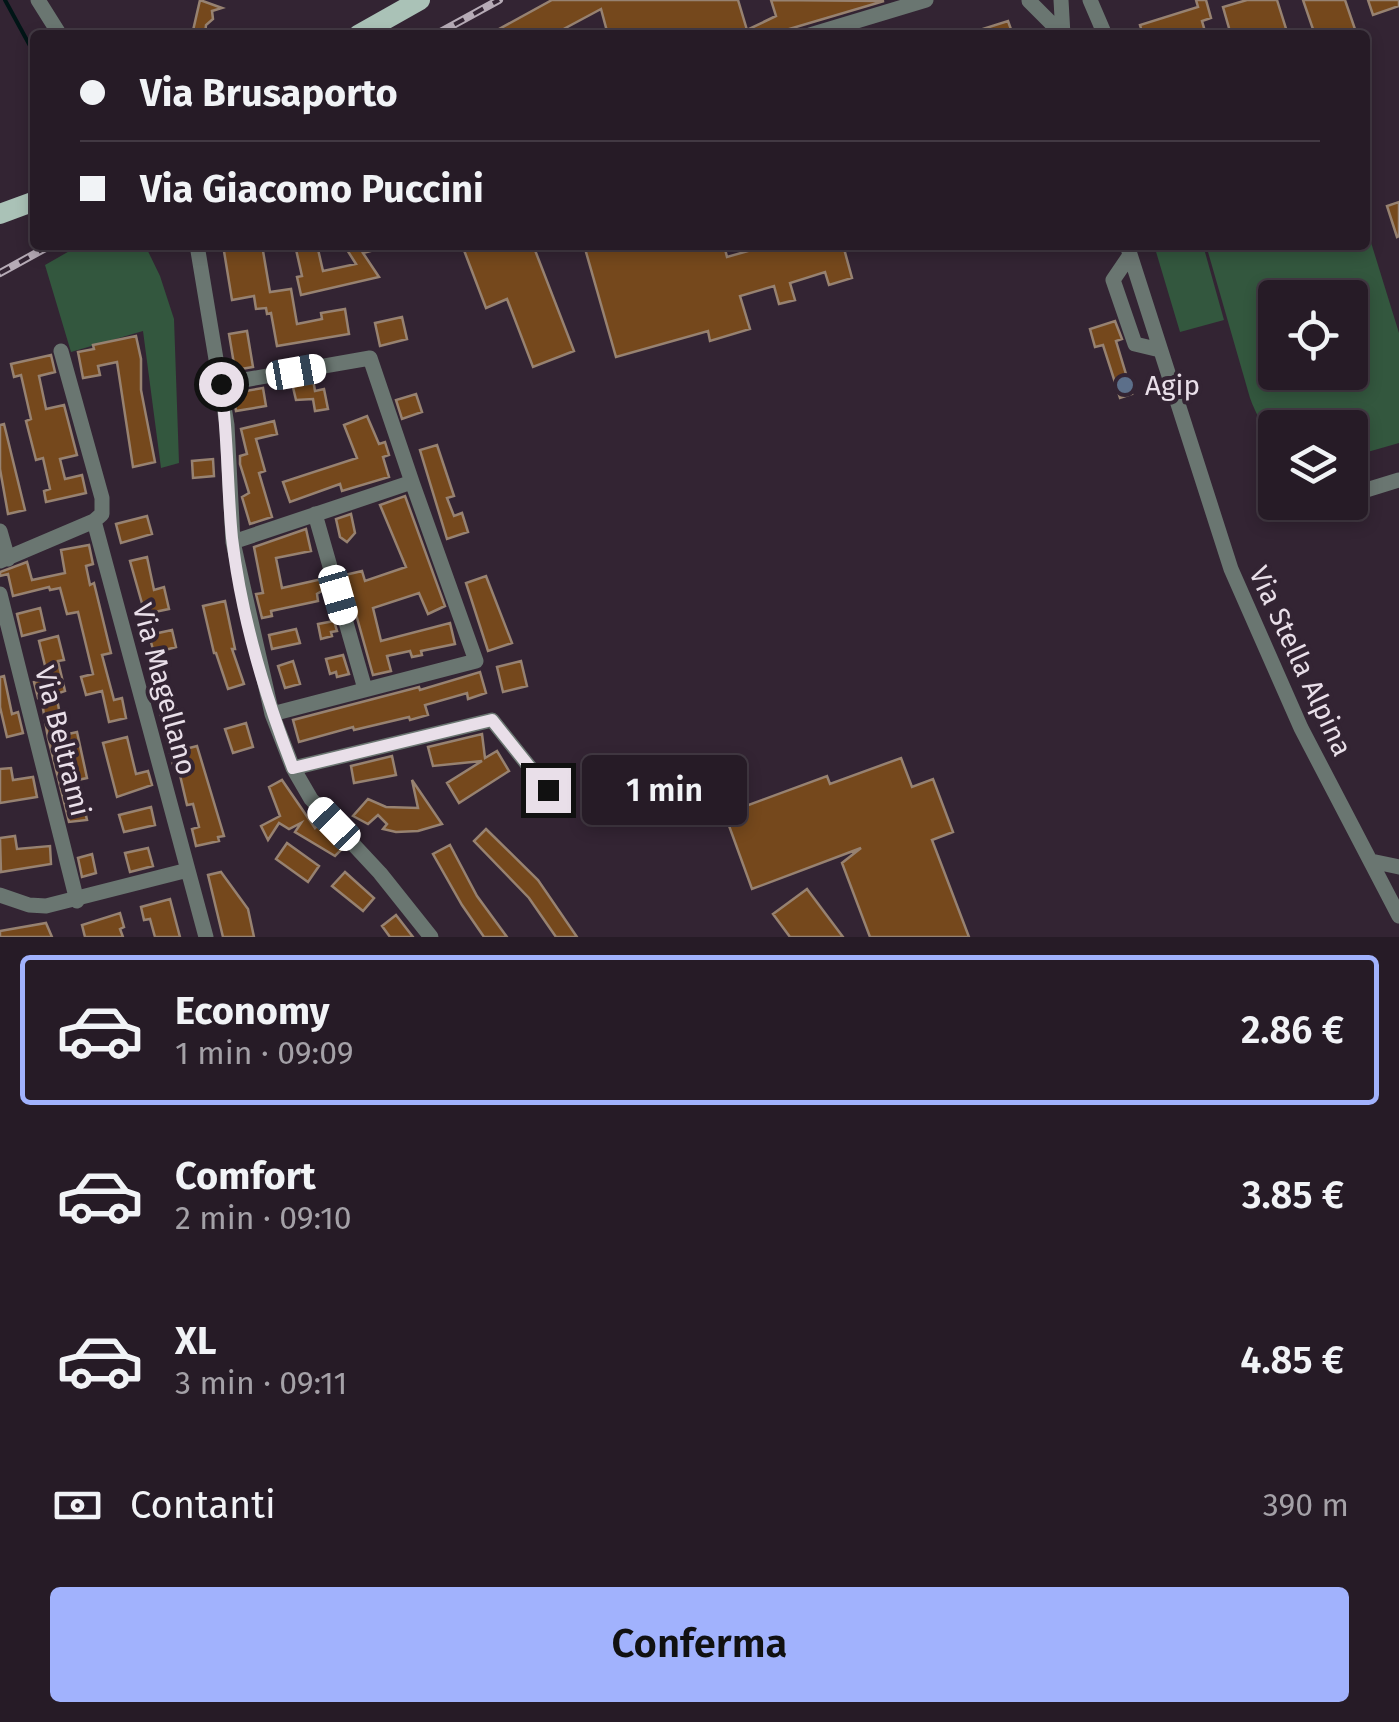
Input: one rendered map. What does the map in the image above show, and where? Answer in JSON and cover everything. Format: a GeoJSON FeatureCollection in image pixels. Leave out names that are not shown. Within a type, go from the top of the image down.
{"type":"FeatureCollection","features":[{"type":"Feature","properties":{"kind":"main road"},"geometry":{"type":"LineString","coordinates":[[367,30],[420,0]]}},
{"type":"Feature","properties":{"kind":"main road"},"geometry":{"type":"LineString","coordinates":[[0,214],[30,203]]}},
{"type":"Feature","properties":{"kind":"street"},"geometry":{"type":"LineString","coordinates":[[38,0],[57,30]]}},
{"type":"Feature","properties":{"kind":"street"},"geometry":{"type":"LineString","coordinates":[[827,30],[926,0]]}},
{"type":"Feature","properties":{"kind":"street"},"geometry":{"type":"LineString","coordinates":[[1028,1],[1052,0]]}},
{"type":"Feature","properties":{"kind":"street"},"geometry":{"type":"LineString","coordinates":[[1062,0],[1063,30]]}},
{"type":"Feature","properties":{"kind":"street"},"geometry":{"type":"LineString","coordinates":[[1090,0],[1103,30]]}},
{"type":"Feature","properties":{"kind":"street"},"geometry":{"type":"LineString","coordinates":[[1028,1],[1058,30]]}},
{"type":"Feature","properties":{"kind":"street"},"geometry":{"type":"LineString","coordinates":[[199,250],[227,425],[233,542],[272,714],[293,768],[311,799],[380,873],[430,937]]}},
{"type":"Feature","properties":{"kind":"street"},"geometry":{"type":"LineString","coordinates":[[1129,250],[1113,280],[1134,344],[1160,350]]}},
{"type":"Feature","properties":{"kind":"street","name":"Via Stella Alpina"},"geometry":{"type":"LineString","coordinates":[[1129,250],[1248,610],[1301,728],[1399,916]]}},
{"type":"Feature","properties":{"kind":"street","name":"Via Magellano"},"geometry":{"type":"LineString","coordinates":[[61,351],[102,498],[102,514],[94,521],[206,937]]}},
{"type":"Feature","properties":{"kind":"street"},"geometry":{"type":"LineString","coordinates":[[221,384],[370,358],[476,661],[272,714]]}},
{"type":"Feature","properties":{"kind":"street"},"geometry":{"type":"LineString","coordinates":[[1368,489],[1399,480]]}},
{"type":"Feature","properties":{"kind":"street"},"geometry":{"type":"LineString","coordinates":[[233,542],[412,482]]}},
{"type":"Feature","properties":{"kind":"street"},"geometry":{"type":"LineString","coordinates":[[315,514],[365,689]]}},
{"type":"Feature","properties":{"kind":"street"},"geometry":{"type":"LineString","coordinates":[[0,531],[4,560],[94,521]]}},
{"type":"Feature","properties":{"kind":"street","name":"Via Beltrami"},"geometry":{"type":"LineString","coordinates":[[0,594],[77,901]]}},
{"type":"Feature","properties":{"kind":"street"},"geometry":{"type":"LineString","coordinates":[[293,768],[492,720],[548,790]]}},
{"type":"Feature","properties":{"kind":"street"},"geometry":{"type":"LineString","coordinates":[[1371,862],[1399,867]]}},
{"type":"Feature","properties":{"kind":"street"},"geometry":{"type":"LineString","coordinates":[[0,894],[28,905],[46,906],[188,870]]}},
{"type":"Feature","properties":{"kind":"green space"},"geometry":{"type":"Polygon","coordinates":[[[1370,239],[1399,333],[1399,443],[1368,452],[1368,410],[1258,410],[1258,415],[1207,250],[1370,250],[1370,239]]]}},
{"type":"Feature","properties":{"kind":"green space"},"geometry":{"type":"Polygon","coordinates":[[[71,250],[147,250],[174,319],[179,463],[161,468],[143,331],[71,352],[45,265],[71,250]]]}},
{"type":"Feature","properties":{"kind":"green space"},"geometry":{"type":"Polygon","coordinates":[[[1155,250],[1204,250],[1224,320],[1180,332],[1155,250]]]}},
{"type":"Feature","properties":{"kind":"building"},"geometry":{"type":"Polygon","coordinates":[[[200,0],[222,8],[212,11],[213,19],[206,30],[193,30],[200,0]]]}},
{"type":"Feature","properties":{"kind":"building"},"geometry":{"type":"Polygon","coordinates":[[[552,0],[738,0],[747,30],[607,30],[601,9],[562,30],[497,30],[552,0]]]}},
{"type":"Feature","properties":{"kind":"building"},"geometry":{"type":"Polygon","coordinates":[[[771,0],[884,1],[786,30],[747,30],[776,16],[771,0]]]}},
{"type":"Feature","properties":{"kind":"building"},"geometry":{"type":"Polygon","coordinates":[[[1196,0],[1206,0],[1211,18],[1202,21],[1204,28],[1142,30],[1140,25],[1198,7],[1196,0]]]}},
{"type":"Feature","properties":{"kind":"building"},"geometry":{"type":"Polygon","coordinates":[[[1247,0],[1277,0],[1286,30],[1230,30],[1223,7],[1247,0]]]}},
{"type":"Feature","properties":{"kind":"building"},"geometry":{"type":"Polygon","coordinates":[[[1303,0],[1345,0],[1355,30],[1313,30],[1303,0]]]}},
{"type":"Feature","properties":{"kind":"building"},"geometry":{"type":"Polygon","coordinates":[[[1368,0],[1399,0],[1399,6],[1373,15],[1368,0]]]}},
{"type":"Feature","properties":{"kind":"building"},"geometry":{"type":"Polygon","coordinates":[[[1008,21],[1011,30],[980,30],[1008,21]]]}},
{"type":"Feature","properties":{"kind":"building"},"geometry":{"type":"Polygon","coordinates":[[[1399,202],[1399,236],[1397,237],[1387,206],[1399,202]]]}},
{"type":"Feature","properties":{"kind":"building"},"geometry":{"type":"Polygon","coordinates":[[[224,250],[263,250],[270,292],[291,289],[297,324],[322,319],[321,313],[345,309],[349,334],[277,346],[271,313],[267,314],[266,308],[256,309],[254,296],[232,300],[224,250]]]}},
{"type":"Feature","properties":{"kind":"building"},"geometry":{"type":"Polygon","coordinates":[[[296,250],[318,250],[323,271],[356,264],[347,250],[374,250],[363,253],[379,277],[301,295],[297,277],[302,276],[296,250]]]}},
{"type":"Feature","properties":{"kind":"building"},"geometry":{"type":"Polygon","coordinates":[[[464,250],[535,250],[574,351],[533,367],[507,299],[486,308],[464,250]]]}},
{"type":"Feature","properties":{"kind":"building"},"geometry":{"type":"Polygon","coordinates":[[[585,250],[725,250],[727,257],[752,250],[844,250],[852,278],[829,285],[825,272],[790,283],[795,300],[779,304],[774,286],[740,296],[750,329],[710,341],[708,331],[616,357],[585,250]]]}},
{"type":"Feature","properties":{"kind":"building"},"geometry":{"type":"Polygon","coordinates":[[[402,317],[407,339],[380,346],[375,323],[402,317]]]}},
{"type":"Feature","properties":{"kind":"building"},"geometry":{"type":"Polygon","coordinates":[[[1115,321],[1122,339],[1116,341],[1132,394],[1120,398],[1103,345],[1095,347],[1090,329],[1115,321]]]}},
{"type":"Feature","properties":{"kind":"building"},"geometry":{"type":"Polygon","coordinates":[[[247,331],[253,367],[235,370],[229,334],[247,331]]]}},
{"type":"Feature","properties":{"kind":"building"},"geometry":{"type":"Polygon","coordinates":[[[136,336],[141,390],[155,462],[133,467],[117,362],[98,366],[100,375],[83,378],[78,352],[136,336]]]}},
{"type":"Feature","properties":{"kind":"building"},"geometry":{"type":"Polygon","coordinates":[[[51,355],[55,372],[39,376],[46,409],[64,405],[77,455],[60,459],[65,479],[82,475],[86,493],[46,502],[44,491],[50,489],[43,458],[36,460],[26,421],[31,419],[21,375],[14,377],[11,364],[51,355]]]}},
{"type":"Feature","properties":{"kind":"building"},"geometry":{"type":"Polygon","coordinates":[[[313,379],[315,391],[324,389],[328,409],[315,411],[313,399],[296,400],[292,383],[313,379]]]}},
{"type":"Feature","properties":{"kind":"building"},"geometry":{"type":"Polygon","coordinates":[[[263,388],[266,406],[236,411],[233,393],[263,388]]]}},
{"type":"Feature","properties":{"kind":"building"},"geometry":{"type":"Polygon","coordinates":[[[416,394],[422,412],[402,419],[396,400],[416,394]]]}},
{"type":"Feature","properties":{"kind":"building"},"geometry":{"type":"Polygon","coordinates":[[[367,416],[379,444],[385,442],[389,455],[383,457],[389,477],[342,491],[340,484],[290,502],[283,482],[357,458],[344,425],[367,416]]]}},
{"type":"Feature","properties":{"kind":"building"},"geometry":{"type":"Polygon","coordinates":[[[274,421],[277,434],[256,439],[265,471],[259,473],[272,517],[250,524],[242,497],[249,493],[240,464],[240,456],[247,454],[241,429],[274,421]]]}},
{"type":"Feature","properties":{"kind":"building"},"geometry":{"type":"Polygon","coordinates":[[[4,424],[25,510],[8,514],[0,469],[0,425],[4,424]]]}},
{"type":"Feature","properties":{"kind":"building"},"geometry":{"type":"Polygon","coordinates":[[[437,445],[454,496],[447,498],[454,516],[462,513],[468,532],[447,539],[420,450],[437,445]]]}},
{"type":"Feature","properties":{"kind":"building"},"geometry":{"type":"Polygon","coordinates":[[[213,459],[214,476],[193,478],[192,461],[213,459]]]}},
{"type":"Feature","properties":{"kind":"building"},"geometry":{"type":"Polygon","coordinates":[[[405,496],[445,606],[428,614],[419,593],[373,608],[381,641],[450,623],[455,644],[421,651],[422,655],[412,657],[410,651],[387,656],[391,671],[373,675],[345,575],[362,571],[365,581],[406,567],[380,505],[405,496]]]}},
{"type":"Feature","properties":{"kind":"building"},"geometry":{"type":"Polygon","coordinates":[[[351,514],[355,533],[347,542],[340,537],[336,519],[351,514]]]}},
{"type":"Feature","properties":{"kind":"building"},"geometry":{"type":"Polygon","coordinates":[[[147,516],[152,534],[121,543],[116,524],[147,516]]]}},
{"type":"Feature","properties":{"kind":"building"},"geometry":{"type":"Polygon","coordinates":[[[306,529],[311,551],[276,558],[282,588],[322,579],[325,589],[317,594],[318,601],[271,611],[272,616],[262,618],[256,594],[263,593],[254,547],[306,529]]]}},
{"type":"Feature","properties":{"kind":"building"},"geometry":{"type":"Polygon","coordinates":[[[89,545],[93,564],[86,566],[111,653],[102,655],[114,700],[122,698],[126,718],[109,722],[102,691],[86,695],[81,677],[93,674],[78,612],[67,614],[60,588],[13,596],[8,574],[0,576],[0,572],[27,562],[32,580],[65,573],[61,550],[89,545]]]}},
{"type":"Feature","properties":{"kind":"building"},"geometry":{"type":"Polygon","coordinates":[[[147,557],[154,590],[164,587],[169,609],[145,614],[130,561],[147,557]]]}},
{"type":"Feature","properties":{"kind":"building"},"geometry":{"type":"Polygon","coordinates":[[[486,576],[512,643],[488,651],[466,583],[486,576]]]}},
{"type":"Feature","properties":{"kind":"building"},"geometry":{"type":"Polygon","coordinates":[[[225,601],[232,649],[244,684],[228,689],[214,653],[203,606],[225,601]]]}},
{"type":"Feature","properties":{"kind":"building"},"geometry":{"type":"Polygon","coordinates":[[[40,608],[45,630],[22,636],[17,614],[40,608]]]}},
{"type":"Feature","properties":{"kind":"building"},"geometry":{"type":"Polygon","coordinates":[[[334,621],[337,631],[321,639],[318,624],[334,621]]]}},
{"type":"Feature","properties":{"kind":"building"},"geometry":{"type":"Polygon","coordinates":[[[296,629],[300,643],[272,649],[269,635],[296,629]]]}},
{"type":"Feature","properties":{"kind":"building"},"geometry":{"type":"Polygon","coordinates":[[[172,630],[176,647],[154,653],[149,635],[172,630]]]}},
{"type":"Feature","properties":{"kind":"building"},"geometry":{"type":"Polygon","coordinates":[[[58,636],[64,660],[58,661],[65,691],[56,694],[64,735],[77,732],[87,778],[78,780],[87,820],[69,822],[41,697],[38,698],[34,682],[48,678],[39,641],[58,636]]]}},
{"type":"Feature","properties":{"kind":"building"},"geometry":{"type":"Polygon","coordinates":[[[343,655],[349,674],[330,674],[326,659],[343,655]]]}},
{"type":"Feature","properties":{"kind":"building"},"geometry":{"type":"Polygon","coordinates":[[[293,661],[300,684],[285,688],[278,666],[293,661]]]}},
{"type":"Feature","properties":{"kind":"building"},"geometry":{"type":"Polygon","coordinates":[[[521,661],[527,686],[503,692],[497,667],[521,661]]]}},
{"type":"Feature","properties":{"kind":"building"},"geometry":{"type":"Polygon","coordinates":[[[480,672],[486,693],[468,699],[467,693],[425,705],[428,715],[410,720],[409,717],[354,730],[353,727],[299,742],[293,720],[480,672]]]}},
{"type":"Feature","properties":{"kind":"building"},"geometry":{"type":"Polygon","coordinates":[[[4,676],[12,714],[18,712],[23,733],[7,737],[0,707],[0,677],[4,676]]]}},
{"type":"Feature","properties":{"kind":"building"},"geometry":{"type":"Polygon","coordinates":[[[174,697],[182,731],[166,735],[157,701],[174,697]]]}},
{"type":"Feature","properties":{"kind":"building"},"geometry":{"type":"Polygon","coordinates":[[[246,723],[253,747],[233,753],[225,729],[246,723]]]}},
{"type":"Feature","properties":{"kind":"building"},"geometry":{"type":"Polygon","coordinates":[[[482,734],[485,758],[497,751],[509,771],[459,803],[447,783],[482,761],[433,766],[428,747],[482,734]]]}},
{"type":"Feature","properties":{"kind":"building"},"geometry":{"type":"Polygon","coordinates":[[[127,737],[136,774],[148,771],[152,785],[117,797],[103,743],[127,737]]]}},
{"type":"Feature","properties":{"kind":"building"},"geometry":{"type":"Polygon","coordinates":[[[197,746],[224,836],[218,837],[219,841],[196,846],[192,829],[199,827],[193,804],[187,805],[170,753],[197,746]]]}},
{"type":"Feature","properties":{"kind":"building"},"geometry":{"type":"Polygon","coordinates":[[[392,756],[396,775],[354,783],[351,766],[392,756]]]}},
{"type":"Feature","properties":{"kind":"building"},"geometry":{"type":"Polygon","coordinates":[[[901,758],[912,787],[933,779],[953,832],[932,840],[969,937],[870,937],[842,863],[861,848],[752,889],[728,823],[746,816],[743,807],[827,776],[830,784],[901,758]]]}},
{"type":"Feature","properties":{"kind":"building"},"geometry":{"type":"Polygon","coordinates":[[[11,768],[13,780],[33,777],[37,797],[0,803],[0,769],[11,768]]]}},
{"type":"Feature","properties":{"kind":"building"},"geometry":{"type":"Polygon","coordinates":[[[282,780],[315,828],[318,825],[342,849],[335,856],[295,832],[301,823],[289,829],[279,823],[268,840],[261,826],[280,816],[269,787],[282,780]]]}},
{"type":"Feature","properties":{"kind":"building"},"geometry":{"type":"Polygon","coordinates":[[[412,780],[442,824],[396,832],[383,829],[387,824],[378,815],[368,824],[353,816],[368,799],[386,807],[418,808],[412,780]]]}},
{"type":"Feature","properties":{"kind":"building"},"geometry":{"type":"Polygon","coordinates":[[[151,807],[155,825],[124,832],[119,815],[151,807]]]}},
{"type":"Feature","properties":{"kind":"building"},"geometry":{"type":"Polygon","coordinates":[[[486,829],[538,880],[577,937],[556,937],[529,898],[474,841],[486,829]]]}},
{"type":"Feature","properties":{"kind":"building"},"geometry":{"type":"Polygon","coordinates":[[[15,836],[17,849],[50,846],[51,864],[1,872],[0,838],[15,836]]]}},
{"type":"Feature","properties":{"kind":"building"},"geometry":{"type":"Polygon","coordinates":[[[287,843],[319,866],[308,882],[276,859],[287,843]]]}},
{"type":"Feature","properties":{"kind":"building"},"geometry":{"type":"Polygon","coordinates":[[[450,845],[477,896],[507,937],[484,937],[462,905],[433,854],[450,845]]]}},
{"type":"Feature","properties":{"kind":"building"},"geometry":{"type":"Polygon","coordinates":[[[148,848],[153,866],[130,872],[125,853],[148,848]]]}},
{"type":"Feature","properties":{"kind":"building"},"geometry":{"type":"Polygon","coordinates":[[[92,854],[96,873],[82,877],[78,858],[92,854]]]}},
{"type":"Feature","properties":{"kind":"building"},"geometry":{"type":"Polygon","coordinates":[[[221,872],[248,909],[254,937],[223,937],[208,875],[221,872]]]}},
{"type":"Feature","properties":{"kind":"building"},"geometry":{"type":"Polygon","coordinates":[[[345,872],[374,898],[363,911],[332,886],[345,872]]]}},
{"type":"Feature","properties":{"kind":"building"},"geometry":{"type":"Polygon","coordinates":[[[807,889],[843,937],[790,937],[773,914],[807,889]]]}},
{"type":"Feature","properties":{"kind":"building"},"geometry":{"type":"Polygon","coordinates":[[[170,899],[180,937],[155,937],[150,919],[144,920],[141,907],[170,899]]]}},
{"type":"Feature","properties":{"kind":"building"},"geometry":{"type":"Polygon","coordinates":[[[120,913],[123,937],[85,937],[82,925],[120,913]]]}},
{"type":"Feature","properties":{"kind":"building"},"geometry":{"type":"Polygon","coordinates":[[[396,915],[413,937],[390,937],[382,926],[396,915]]]}},
{"type":"Feature","properties":{"kind":"building"},"geometry":{"type":"Polygon","coordinates":[[[46,923],[52,937],[0,937],[0,931],[46,923]]]}},
{"type":"Feature","properties":{"kind":"waterway"},"geometry":{"type":"LineString","coordinates":[[5,0],[30,46]]}},
{"type":"Feature","properties":{"kind":"railway"},"geometry":{"type":"LineString","coordinates":[[444,30],[499,0]]}},
{"type":"Feature","properties":{"kind":"railway"},"geometry":{"type":"LineString","coordinates":[[0,273],[42,250]]}},
{"type":"Feature","properties":{"kind":"place","name":"Agip"},"geometry":{"type":"Point","coordinates":[1125,385]}},
{"type":"Feature","properties":{"kind":"route"},"geometry":{"type":"LineString","coordinates":[[221,384],[233,542],[257,660],[293,768],[492,720],[548,790]]}}]}
